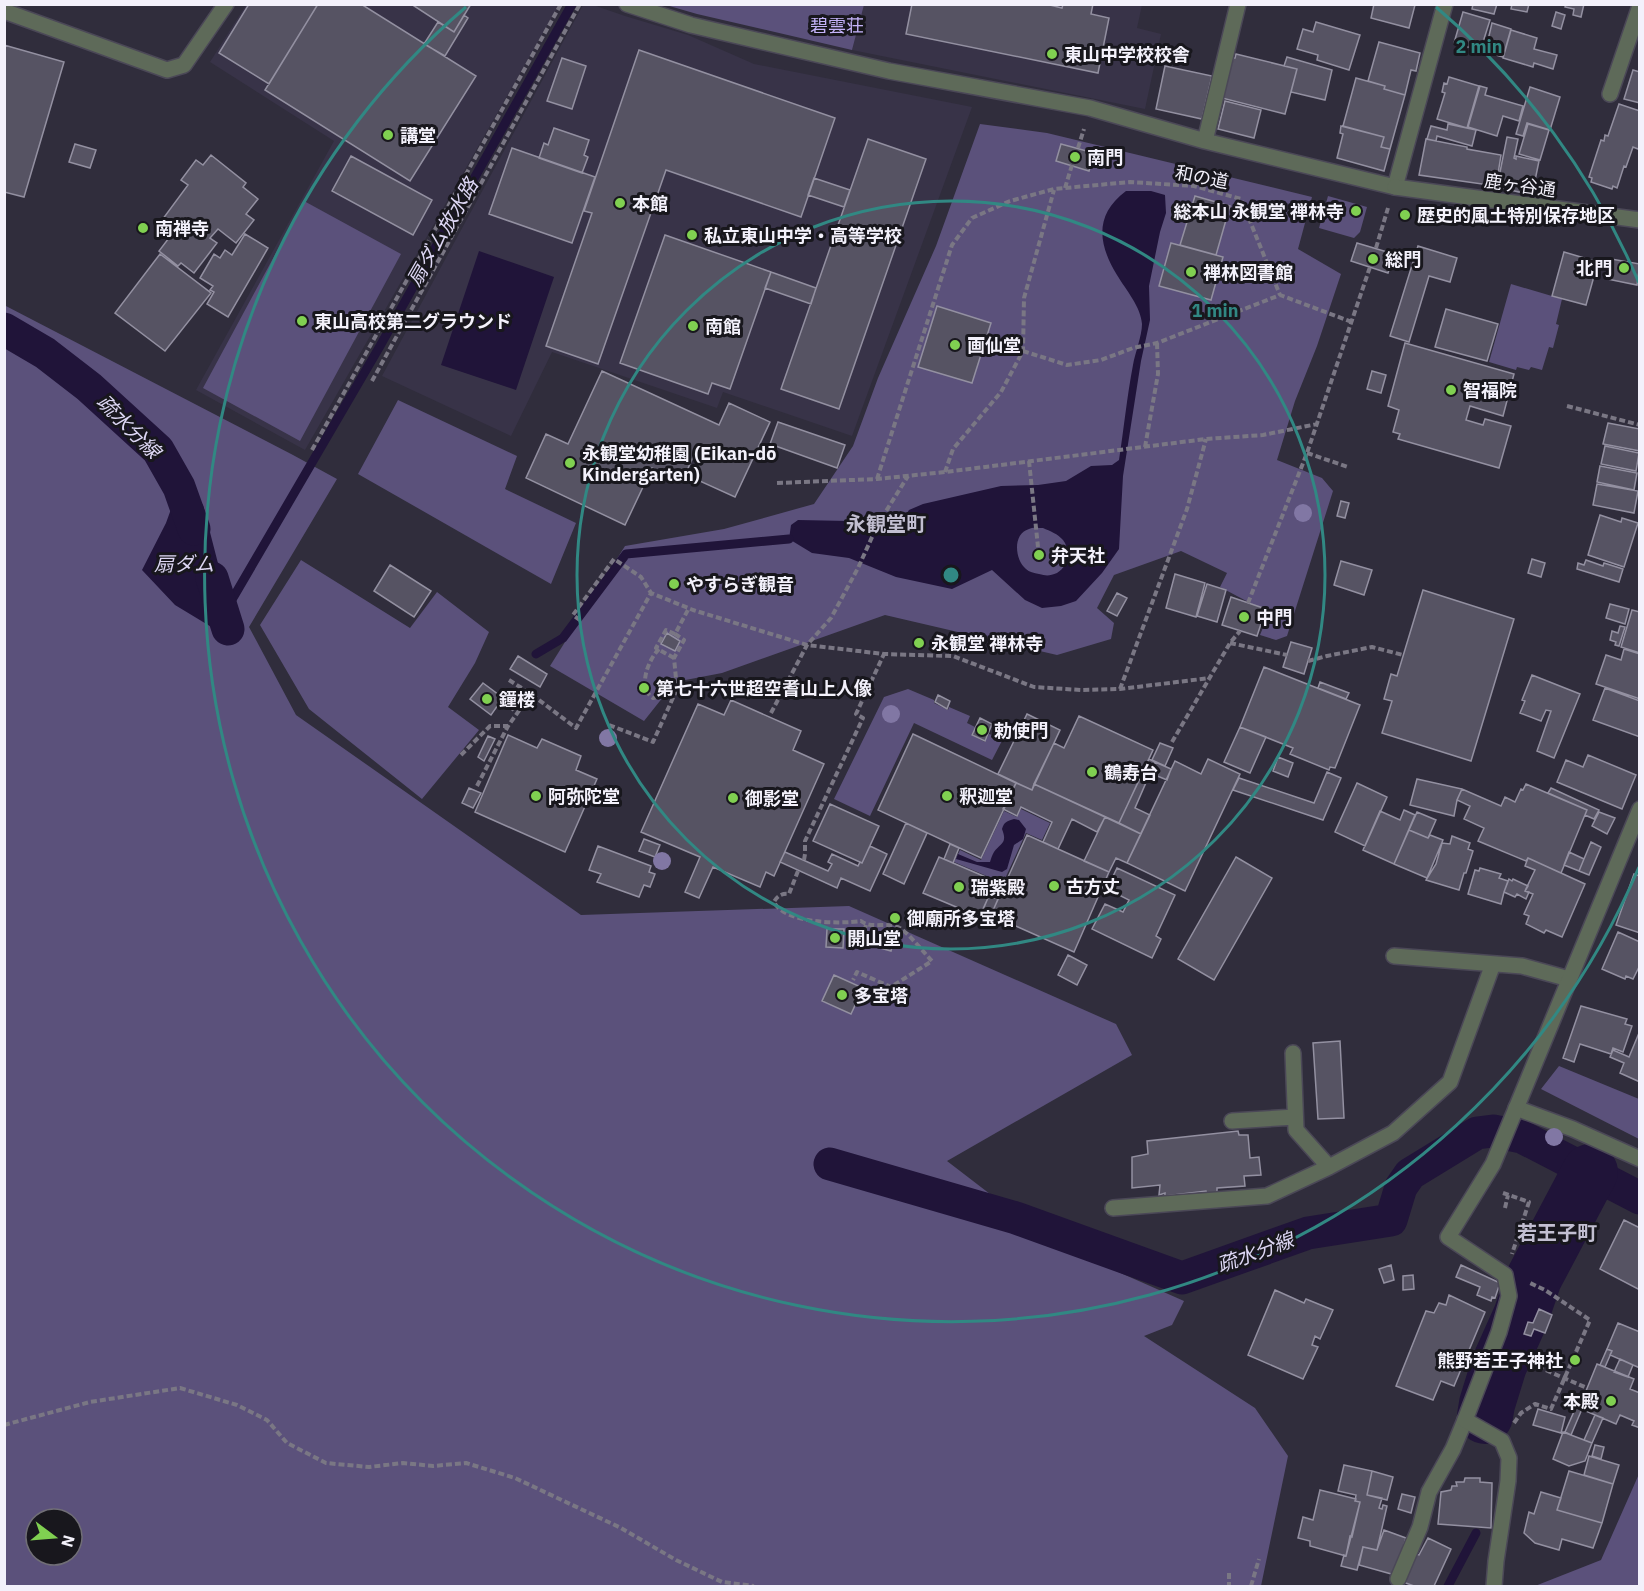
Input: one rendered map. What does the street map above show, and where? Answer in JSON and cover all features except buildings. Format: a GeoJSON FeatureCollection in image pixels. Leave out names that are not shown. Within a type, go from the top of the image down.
{"type":"FeatureCollection","features":[{"type":"Feature","properties":{"kind":"street"},"geometry":{"type":"LineString","coordinates":[[4,10],[167,70],[184,64],[226,4]]}},
{"type":"Feature","properties":{"kind":"street","name":"鹿ヶ谷通"},"geometry":{"type":"LineString","coordinates":[[627,4],[691,25],[889,71],[1090,108],[1205,141],[1395,187],[1640,220]]}},
{"type":"Feature","properties":{"kind":"street"},"geometry":{"type":"LineString","coordinates":[[1205,141],[1239,4]]}},
{"type":"Feature","properties":{"kind":"street"},"geometry":{"type":"LineString","coordinates":[[1395,187],[1445,4]]}},
{"type":"Feature","properties":{"kind":"street"},"geometry":{"type":"LineString","coordinates":[[1610,94],[1633,47],[1640,6]]}},
{"type":"Feature","properties":{"kind":"street"},"geometry":{"type":"LineString","coordinates":[[1398,1579],[1430,1492],[1453,1449],[1465,1420],[1499,1332],[1509,1296],[1505,1275],[1448,1237],[1493,1164],[1569,979],[1635,831],[1640,809]]}},
{"type":"Feature","properties":{"kind":"street"},"geometry":{"type":"LineString","coordinates":[[1394,956],[1522,966],[1569,979]]}},
{"type":"Feature","properties":{"kind":"street"},"geometry":{"type":"LineString","coordinates":[[1113,1208],[1267,1196],[1394,1133],[1450,1082],[1493,964]]}},
{"type":"Feature","properties":{"kind":"street"},"geometry":{"type":"LineString","coordinates":[[1293,1053],[1296,1130],[1329,1167]]}},
{"type":"Feature","properties":{"kind":"street"},"geometry":{"type":"LineString","coordinates":[[1513,1115],[1573,1129],[1640,1159]]}},
{"type":"Feature","properties":{"kind":"street"},"geometry":{"type":"LineString","coordinates":[[1232,1121],[1295,1117]]}},
{"type":"Feature","properties":{"kind":"street"},"geometry":{"type":"LineString","coordinates":[[1465,1420],[1502,1441],[1509,1458],[1494,1587]]}},
{"type":"Feature","properties":{"kind":"path"},"geometry":{"type":"LineString","coordinates":[[312,450],[561,4]]}},
{"type":"Feature","properties":{"kind":"path"},"geometry":{"type":"LineString","coordinates":[[372,381],[580,4]]}},
{"type":"Feature","properties":{"kind":"path"},"geometry":{"type":"LineString","coordinates":[[1065,188],[1072,165]]}},
{"type":"Feature","properties":{"kind":"path","name":"和の道"},"geometry":{"type":"LineString","coordinates":[[877,479],[952,245],[972,218],[1010,201],[1054,189],[1130,182],[1194,186],[1241,199],[1280,295]]}},
{"type":"Feature","properties":{"kind":"path"},"geometry":{"type":"LineString","coordinates":[[1376,248],[1395,187]]}},
{"type":"Feature","properties":{"kind":"path"},"geometry":{"type":"LineString","coordinates":[[945,471],[953,449],[1001,392],[1023,351],[1024,298],[1054,189]]}},
{"type":"Feature","properties":{"kind":"path"},"geometry":{"type":"LineString","coordinates":[[1248,603],[1307,453],[1370,267]]}},
{"type":"Feature","properties":{"kind":"path"},"geometry":{"type":"LineString","coordinates":[[1023,351],[1067,365],[1101,360],[1133,348],[1157,343],[1280,295],[1352,322]]}},
{"type":"Feature","properties":{"kind":"path"},"geometry":{"type":"LineString","coordinates":[[1145,447],[1158,374],[1157,343]]}},
{"type":"Feature","properties":{"kind":"path"},"geometry":{"type":"LineString","coordinates":[[1567,406],[1640,425]]}},
{"type":"Feature","properties":{"kind":"path"},"geometry":{"type":"LineString","coordinates":[[777,483],[877,479],[1206,439],[1263,435],[1317,424]]}},
{"type":"Feature","properties":{"kind":"path"},"geometry":{"type":"LineString","coordinates":[[1120,689],[1187,509],[1206,439]]}},
{"type":"Feature","properties":{"kind":"path"},"geometry":{"type":"LineString","coordinates":[[1307,453],[1348,467]]}},
{"type":"Feature","properties":{"kind":"path"},"geometry":{"type":"LineString","coordinates":[[1029,461],[1038,547]]}},
{"type":"Feature","properties":{"kind":"path"},"geometry":{"type":"LineString","coordinates":[[771,713],[807,645],[831,618],[878,524],[909,475]]}},
{"type":"Feature","properties":{"kind":"path"},"geometry":{"type":"LineString","coordinates":[[578,618],[573,615],[614,559],[641,577],[651,593],[689,608],[807,645],[884,654],[953,656],[1034,687],[1081,690],[1120,689],[1210,678]]}},
{"type":"Feature","properties":{"kind":"path"},"geometry":{"type":"LineString","coordinates":[[509,680],[576,728],[651,593]]}},
{"type":"Feature","properties":{"kind":"path"},"geometry":{"type":"LineString","coordinates":[[675,634],[689,608]]}},
{"type":"Feature","properties":{"kind":"path"},"geometry":{"type":"LineString","coordinates":[[609,725],[653,742],[676,693],[674,658],[684,640],[666,630],[656,648],[674,658]]}},
{"type":"Feature","properties":{"kind":"path"},"geometry":{"type":"LineString","coordinates":[[1172,742],[1230,642],[1240,631]]}},
{"type":"Feature","properties":{"kind":"path"},"geometry":{"type":"LineString","coordinates":[[1230,642],[1287,655]]}},
{"type":"Feature","properties":{"kind":"path"},"geometry":{"type":"LineString","coordinates":[[1308,661],[1372,647],[1403,655]]}},
{"type":"Feature","properties":{"kind":"path"},"geometry":{"type":"LineString","coordinates":[[659,649],[653,654],[647,666],[646,691],[653,698],[657,697],[676,678]]}},
{"type":"Feature","properties":{"kind":"path"},"geometry":{"type":"LineString","coordinates":[[804,860],[805,842],[863,718],[856,714],[884,654]]}},
{"type":"Feature","properties":{"kind":"path"},"geometry":{"type":"LineString","coordinates":[[477,786],[508,726],[531,694]]}},
{"type":"Feature","properties":{"kind":"path"},"geometry":{"type":"LineString","coordinates":[[502,701],[518,713]]}},
{"type":"Feature","properties":{"kind":"path"},"geometry":{"type":"LineString","coordinates":[[461,755],[490,726],[508,726]]}},
{"type":"Feature","properties":{"kind":"path"},"geometry":{"type":"LineString","coordinates":[[798,871],[789,894],[777,897],[774,902],[777,907],[804,920],[846,923],[861,921],[866,925],[899,927],[932,961],[891,987],[857,972],[853,980]]}},
{"type":"Feature","properties":{"kind":"path"},"geometry":{"type":"LineString","coordinates":[[866,925],[864,932],[869,938],[879,941]]}},
{"type":"Feature","properties":{"kind":"path"},"geometry":{"type":"LineString","coordinates":[[1481,1184],[1529,1202],[1523,1234],[1505,1275]]}},
{"type":"Feature","properties":{"kind":"path"},"geometry":{"type":"LineString","coordinates":[[1505,1208],[1508,1195]]}},
{"type":"Feature","properties":{"kind":"path"},"geometry":{"type":"LineString","coordinates":[[1502,1441],[1521,1413],[1534,1404],[1551,1409],[1590,1320],[1536,1286]]}},
{"type":"Feature","properties":{"kind":"path"},"geometry":{"type":"LineString","coordinates":[[1510,1355],[1587,1388]]}},
{"type":"Feature","properties":{"kind":"path"},"geometry":{"type":"LineString","coordinates":[[4,1425],[90,1402],[180,1388],[237,1404],[267,1419],[287,1443],[326,1463],[369,1467],[403,1463],[433,1466],[466,1462],[515,1478],[619,1527],[676,1560],[722,1582],[754,1587]]}},
{"type":"Feature","properties":{"kind":"path"},"geometry":{"type":"LineString","coordinates":[[1251,1587],[1258,1558]]}},
{"type":"Feature","properties":{"kind":"path"},"geometry":{"type":"LineString","coordinates":[[1229,1573],[1229,1587]]}},
{"type":"Feature","properties":{"kind":"shaded area"},"geometry":{"type":"Polygon","coordinates":[[[246,5],[559,5],[305,450],[196,390],[334,141],[210,62],[246,5]]]}},
{"type":"Feature","properties":{"kind":"shaded area","name":"私立東山中学・高等学校"},"geometry":{"type":"Polygon","coordinates":[[[583,5],[593,5],[688,35],[754,64],[972,107],[852,436],[723,392],[717,408],[552,352],[511,436],[382,376],[583,5]]]}},
{"type":"Feature","properties":{"kind":"shaded area"},"geometry":{"type":"Polygon","coordinates":[[[864,5],[1142,5],[1137,28],[1161,34],[1145,109],[852,50],[864,5]]]}},
{"type":"Feature","properties":{"kind":"green space","name":"碧雲荘"},"geometry":{"type":"Polygon","coordinates":[[[864,4],[852,50],[666,5],[864,4]]]}},
{"type":"Feature","properties":{"kind":"green space"},"geometry":{"type":"Polygon","coordinates":[[[980,124],[1047,133],[1312,197],[1298,249],[1341,274],[1317,346],[1295,401],[1277,460],[1322,478],[1333,491],[1287,636],[1276,640],[1260,635],[1269,613],[1220,587],[1227,573],[1181,551],[1114,575],[1097,608],[1114,623],[1111,639],[1057,655],[885,615],[722,673],[675,682],[644,721],[550,666],[625,546],[724,529],[814,504],[853,446],[878,378],[936,246],[980,124]]]}},
{"type":"Feature","properties":{"kind":"green space"},"geometry":{"type":"Polygon","coordinates":[[[1328,196],[1367,207],[1360,232],[1354,238],[1319,228],[1328,196]]]}},
{"type":"Feature","properties":{"kind":"green space","name":"東山高校第二グラウンド"},"geometry":{"type":"Polygon","coordinates":[[[304,201],[401,254],[300,441],[203,388],[304,201]]]}},
{"type":"Feature","properties":{"kind":"green space"},"geometry":{"type":"Polygon","coordinates":[[[1511,284],[1562,299],[1553,348],[1549,347],[1542,370],[1517,367],[1516,370],[1489,362],[1511,284]]]}},
{"type":"Feature","properties":{"kind":"green space"},"geometry":{"type":"Polygon","coordinates":[[[4,305],[337,479],[249,627],[296,715],[581,915],[849,906],[1116,1024],[1132,1055],[947,1161],[1055,1244],[1184,1301],[1172,1325],[1144,1336],[1255,1408],[1288,1456],[1261,1586],[5,1586],[4,305]]]}},
{"type":"Feature","properties":{"kind":"green space"},"geometry":{"type":"Polygon","coordinates":[[[398,400],[517,456],[505,489],[576,523],[551,584],[358,474],[398,400]]]}},
{"type":"Feature","properties":{"kind":"green space"},"geometry":{"type":"Polygon","coordinates":[[[301,560],[410,628],[437,592],[489,632],[475,663],[448,707],[479,730],[422,799],[309,709],[260,625],[301,560]]]}},
{"type":"Feature","properties":{"kind":"green space"},"geometry":{"type":"Polygon","coordinates":[[[908,689],[934,700],[934,703],[948,710],[949,707],[970,716],[967,723],[975,727],[971,735],[985,742],[989,734],[995,736],[999,729],[1006,733],[992,760],[914,723],[870,816],[834,799],[884,697],[908,689]]]}},
{"type":"Feature","properties":{"kind":"green space"},"geometry":{"type":"Polygon","coordinates":[[[1021,809],[1050,823],[1042,840],[1026,833],[1003,883],[954,862],[960,850],[981,860],[1004,811],[1017,817],[1021,809]]]}},
{"type":"Feature","properties":{"kind":"green space"},"geometry":{"type":"Polygon","coordinates":[[[1559,1066],[1639,1099],[1639,1139],[1541,1089],[1559,1066]]]}},
{"type":"Feature","properties":{"kind":"green space"},"geometry":{"type":"Polygon","coordinates":[[[1639,1474],[1639,1586],[1535,1586],[1601,1560],[1639,1474]]]}},
{"type":"Feature","properties":{"kind":"water"},"geometry":{"type":"Polygon","coordinates":[[[1126,191],[1151,191],[1165,195],[1166,213],[1149,286],[1150,320],[1141,361],[1123,476],[1119,549],[1102,573],[1076,601],[1061,606],[1042,608],[1025,600],[992,570],[952,589],[896,577],[849,558],[812,553],[789,539],[791,525],[798,520],[849,521],[894,532],[909,510],[923,504],[1001,486],[1038,485],[1066,481],[1091,466],[1112,465],[1119,460],[1131,377],[1142,324],[1136,305],[1117,275],[1103,241],[1104,220],[1116,200],[1126,191]],[[1032,528],[1024,532],[1020,536],[1017,547],[1019,560],[1026,569],[1033,573],[1048,575],[1057,573],[1064,567],[1068,553],[1063,540],[1043,528],[1032,528]]]}},
{"type":"Feature","properties":{"kind":"water"},"geometry":{"type":"Polygon","coordinates":[[[479,251],[554,277],[516,390],[441,365],[479,251]]]}},
{"type":"Feature","properties":{"kind":"water","name":"扇ダム"},"geometry":{"type":"Polygon","coordinates":[[[185,482],[203,505],[230,610],[218,631],[175,605],[142,570],[166,523],[179,487],[185,482]]]}},
{"type":"Feature","properties":{"kind":"water"},"geometry":{"type":"Polygon","coordinates":[[[1014,819],[1019,820],[1026,829],[1023,839],[1014,845],[1007,869],[1002,872],[956,859],[958,854],[977,862],[990,862],[994,852],[1004,840],[1002,829],[1004,825],[1014,819]]]}},
{"type":"Feature","properties":{"kind":"waterway","name":"扇ダム放水路"},"geometry":{"type":"LineString","coordinates":[[223,615],[380,346],[572,4]]}},
{"type":"Feature","properties":{"kind":"waterway","name":"疏水分線"},"geometry":{"type":"LineString","coordinates":[[4,329],[45,353],[89,387],[158,450],[179,487],[194,529]]}},
{"type":"Feature","properties":{"kind":"waterway"},"geometry":{"type":"LineString","coordinates":[[536,654],[563,638],[626,554],[789,539]]}},
{"type":"Feature","properties":{"kind":"waterway","name":"疏水分線"},"geometry":{"type":"LineString","coordinates":[[212,578],[228,629]]}},
{"type":"Feature","properties":{"kind":"waterway","name":"疏水分線"},"geometry":{"type":"LineString","coordinates":[[830,1164],[1016,1218],[1182,1278],[1308,1233],[1391,1220],[1401,1187],[1410,1174],[1477,1133],[1493,1131],[1522,1137],[1640,1198]]}},
{"type":"Feature","properties":{"kind":"waterway"},"geometry":{"type":"LineString","coordinates":[[1485,1416],[1499,1365],[1521,1316],[1534,1278],[1590,1172]]}},
{"type":"Feature","properties":{"kind":"waterway"},"geometry":{"type":"LineString","coordinates":[[1448,1586],[1476,1533]]}},
{"type":"Feature","properties":{"kind":"place","name":"東山中学校校舎"},"geometry":{"type":"Point","coordinates":[1052,54]}},
{"type":"Feature","properties":{"kind":"place","name":"講堂"},"geometry":{"type":"Point","coordinates":[388,135]}},
{"type":"Feature","properties":{"kind":"place","name":"南門"},"geometry":{"type":"Point","coordinates":[1075,157]}},
{"type":"Feature","properties":{"kind":"place","name":"本館"},"geometry":{"type":"Point","coordinates":[620,203]}},
{"type":"Feature","properties":{"kind":"place","name":"総本山 永観堂 禅林寺"},"geometry":{"type":"Point","coordinates":[1356,211]}},
{"type":"Feature","properties":{"kind":"place","name":"歴史的風土特別保存地区"},"geometry":{"type":"Point","coordinates":[1405,215]}},
{"type":"Feature","properties":{"kind":"place","name":"南禅寺"},"geometry":{"type":"Point","coordinates":[143,228]}},
{"type":"Feature","properties":{"kind":"place","name":"私立東山中学・高等学校"},"geometry":{"type":"Point","coordinates":[692,235]}},
{"type":"Feature","properties":{"kind":"place","name":"総門"},"geometry":{"type":"Point","coordinates":[1373,259]}},
{"type":"Feature","properties":{"kind":"place","name":"北門"},"geometry":{"type":"Point","coordinates":[1624,268]}},
{"type":"Feature","properties":{"kind":"place","name":"禅林図書館"},"geometry":{"type":"Point","coordinates":[1191,272]}},
{"type":"Feature","properties":{"kind":"place","name":"東山高校第二グラウンド"},"geometry":{"type":"Point","coordinates":[302,321]}},
{"type":"Feature","properties":{"kind":"place","name":"南館"},"geometry":{"type":"Point","coordinates":[693,326]}},
{"type":"Feature","properties":{"kind":"place","name":"画仙堂"},"geometry":{"type":"Point","coordinates":[955,345]}},
{"type":"Feature","properties":{"kind":"place","name":"智福院"},"geometry":{"type":"Point","coordinates":[1451,390]}},
{"type":"Feature","properties":{"kind":"place","name":"永観堂幼稚園 (Eikan-dō Kindergarten)"},"geometry":{"type":"Point","coordinates":[570,463]}},
{"type":"Feature","properties":{"kind":"place","name":"弁天社"},"geometry":{"type":"Point","coordinates":[1039,555]}},
{"type":"Feature","properties":{"kind":"place","name":"やすらぎ観音"},"geometry":{"type":"Point","coordinates":[674,584]}},
{"type":"Feature","properties":{"kind":"place","name":"中門"},"geometry":{"type":"Point","coordinates":[1244,617]}},
{"type":"Feature","properties":{"kind":"place","name":"永観堂 禅林寺"},"geometry":{"type":"Point","coordinates":[919,643]}},
{"type":"Feature","properties":{"kind":"place","name":"第七十六世超空耆山上人像"},"geometry":{"type":"Point","coordinates":[644,688]}},
{"type":"Feature","properties":{"kind":"place","name":"鐘楼"},"geometry":{"type":"Point","coordinates":[487,699]}},
{"type":"Feature","properties":{"kind":"place","name":"勅使門"},"geometry":{"type":"Point","coordinates":[982,730]}},
{"type":"Feature","properties":{"kind":"place","name":"鶴寿台"},"geometry":{"type":"Point","coordinates":[1092,772]}},
{"type":"Feature","properties":{"kind":"place","name":"阿弥陀堂"},"geometry":{"type":"Point","coordinates":[536,796]}},
{"type":"Feature","properties":{"kind":"place","name":"釈迦堂"},"geometry":{"type":"Point","coordinates":[947,796]}},
{"type":"Feature","properties":{"kind":"place","name":"御影堂"},"geometry":{"type":"Point","coordinates":[733,798]}},
{"type":"Feature","properties":{"kind":"place","name":"古方丈"},"geometry":{"type":"Point","coordinates":[1054,886]}},
{"type":"Feature","properties":{"kind":"place","name":"瑞紫殿"},"geometry":{"type":"Point","coordinates":[959,887]}},
{"type":"Feature","properties":{"kind":"place","name":"御廟所多宝塔"},"geometry":{"type":"Point","coordinates":[895,918]}},
{"type":"Feature","properties":{"kind":"place","name":"開山堂"},"geometry":{"type":"Point","coordinates":[835,938]}},
{"type":"Feature","properties":{"kind":"place","name":"多宝塔"},"geometry":{"type":"Point","coordinates":[842,995]}},
{"type":"Feature","properties":{"kind":"place","name":"熊野若王子神社"},"geometry":{"type":"Point","coordinates":[1575,1360]}},
{"type":"Feature","properties":{"kind":"place","name":"本殿"},"geometry":{"type":"Point","coordinates":[1611,1401]}},
{"type":"Feature","properties":{"kind":"district","name":"永観堂町"},"geometry":{"type":"Point","coordinates":[886,523]}},
{"type":"Feature","properties":{"kind":"district","name":"若王子町"},"geometry":{"type":"Point","coordinates":[1557,1232]}}]}
